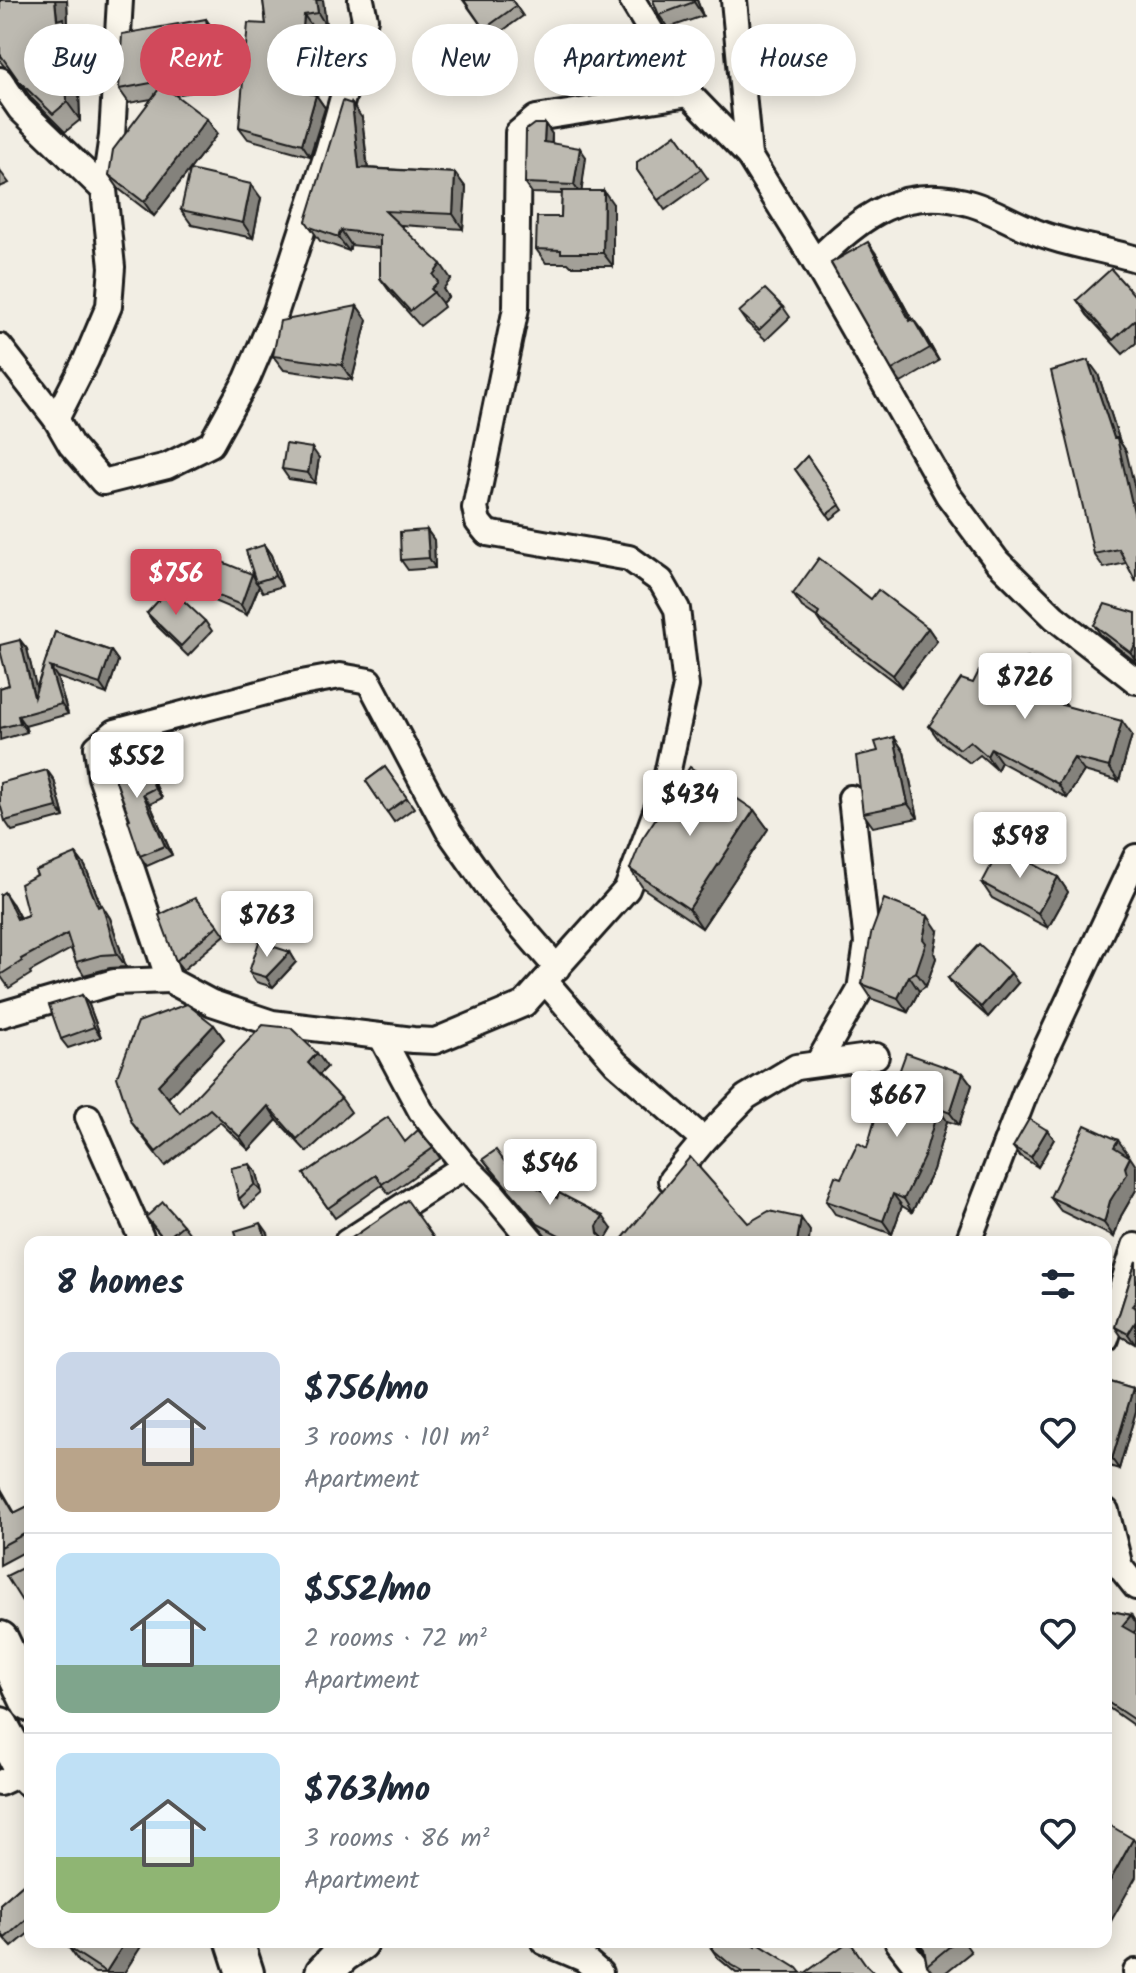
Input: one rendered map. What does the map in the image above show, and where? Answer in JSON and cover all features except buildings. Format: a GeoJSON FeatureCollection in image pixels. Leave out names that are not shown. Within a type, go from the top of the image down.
{"type":"FeatureCollection","features":[{"type":"Feature","properties":{"kind":"main road"},"geometry":{"type":"LineString","coordinates":[[0,1640],[24,1690]]}},
{"type":"Feature","properties":{"kind":"main road"},"geometry":{"type":"LineString","coordinates":[[0,1726],[21,1775]]}},
{"type":"Feature","properties":{"kind":"main road"},"geometry":{"type":"LineString","coordinates":[[237,1948],[245,1973]]}},
{"type":"Feature","properties":{"kind":"main road"},"geometry":{"type":"LineString","coordinates":[[321,1973],[323,1948]]}},
{"type":"Feature","properties":{"kind":"main road"},"geometry":{"type":"LineString","coordinates":[[321,1973],[351,1948]]}},
{"type":"Feature","properties":{"kind":"street"},"geometry":{"type":"LineString","coordinates":[[56,419],[109,306],[112,267],[104,190],[112,136],[120,0]]}},
{"type":"Feature","properties":{"kind":"street"},"geometry":{"type":"LineString","coordinates":[[0,347],[56,419],[71,445],[103,482],[167,466],[211,444],[247,379],[276,311],[328,151],[365,19],[361,0]]}},
{"type":"Feature","properties":{"kind":"street"},"geometry":{"type":"LineString","coordinates":[[632,0],[647,24]]}},
{"type":"Feature","properties":{"kind":"street"},"geometry":{"type":"LineString","coordinates":[[734,0],[749,156]]}},
{"type":"Feature","properties":{"kind":"street"},"geometry":{"type":"LineString","coordinates":[[0,80],[20,109],[104,190]]}},
{"type":"Feature","properties":{"kind":"street"},"geometry":{"type":"LineString","coordinates":[[0,1015],[114,982],[169,980],[212,1003],[272,1023],[435,1041],[524,1004],[627,889],[663,793],[686,686],[677,609],[661,581],[629,558],[487,533],[478,522],[475,508],[516,308],[518,133],[536,118],[676,96]]}},
{"type":"Feature","properties":{"kind":"street"},"geometry":{"type":"LineString","coordinates":[[691,96],[749,156],[815,262],[948,495],[997,561],[1054,617],[1136,681]]}},
{"type":"Feature","properties":{"kind":"street"},"geometry":{"type":"LineString","coordinates":[[815,262],[842,235],[872,215],[911,197],[939,196],[972,204],[1030,230],[1136,259]]}},
{"type":"Feature","properties":{"kind":"street"},"geometry":{"type":"LineString","coordinates":[[169,980],[101,777],[97,747],[115,732],[267,691],[340,676],[369,681],[448,830],[551,974],[616,1063],[704,1140]]}},
{"type":"Feature","properties":{"kind":"street"},"geometry":{"type":"LineString","coordinates":[[818,1063],[860,990],[867,943],[851,798]]}},
{"type":"Feature","properties":{"kind":"street"},"geometry":{"type":"LineString","coordinates":[[970,1236],[1026,1091],[1136,857]]}},
{"type":"Feature","properties":{"kind":"street"},"geometry":{"type":"LineString","coordinates":[[381,1036],[421,1111],[528,1236]]}},
{"type":"Feature","properties":{"kind":"street"},"geometry":{"type":"LineString","coordinates":[[658,1197],[704,1140],[746,1097],[796,1067],[876,1056]]}},
{"type":"Feature","properties":{"kind":"street"},"geometry":{"type":"LineString","coordinates":[[88,1117],[140,1236]]}},
{"type":"Feature","properties":{"kind":"street"},"geometry":{"type":"LineString","coordinates":[[356,1236],[465,1166]]}},
{"type":"Feature","properties":{"kind":"street"},"geometry":{"type":"LineString","coordinates":[[1112,1320],[1135,1246]]}},
{"type":"Feature","properties":{"kind":"street"},"geometry":{"type":"LineString","coordinates":[[1112,1535],[1120,1567],[1136,1587]]}},
{"type":"Feature","properties":{"kind":"street"},"geometry":{"type":"LineString","coordinates":[[558,1948],[584,1959],[600,1973]]}},
{"type":"Feature","properties":{"kind":"street"},"geometry":{"type":"LineString","coordinates":[[903,1948],[922,1973]]}}]}
